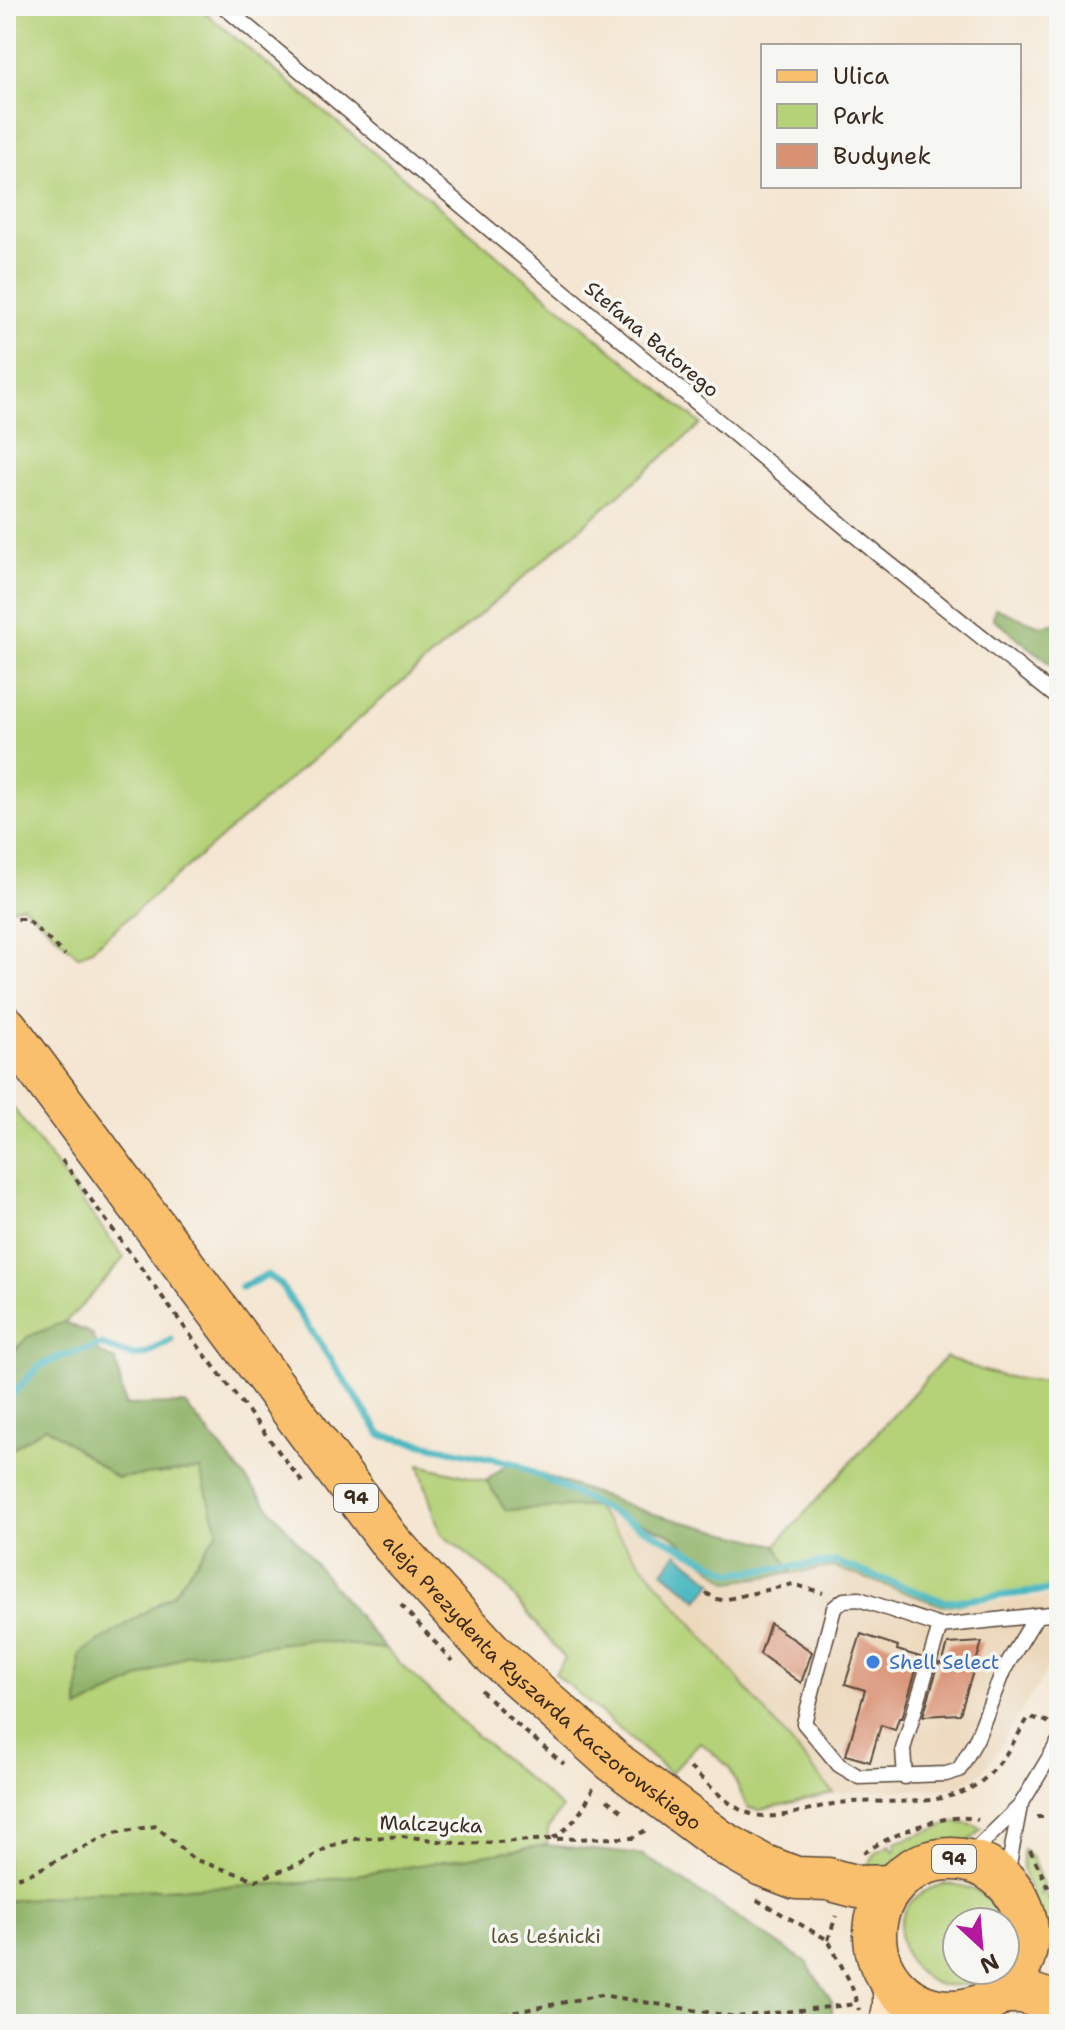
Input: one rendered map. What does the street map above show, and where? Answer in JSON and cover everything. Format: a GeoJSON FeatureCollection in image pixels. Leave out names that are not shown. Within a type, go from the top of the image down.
{"type":"FeatureCollection","features":[{"type":"Feature","properties":{"kind":"main road","name":"aleja Prezydenta Ryszarda Kaczorowskiego"},"geometry":{"type":"LineString","coordinates":[[6,1027],[382,1532],[493,1654],[613,1761],[720,1841],[762,1865],[796,1878],[828,1879],[858,1887],[893,1886]]}},
{"type":"Feature","properties":{"kind":"main road","name":"94"},"geometry":{"type":"LineString","coordinates":[[893,1886],[912,1869],[939,1859],[966,1859],[987,1867],[1006,1880]]}},
{"type":"Feature","properties":{"kind":"main road","name":"aleja Prezydenta Ryszarda Kaczorowskiego"},"geometry":{"type":"LineString","coordinates":[[796,1878],[818,1899],[859,1920],[874,1937]]}},
{"type":"Feature","properties":{"kind":"main road"},"geometry":{"type":"LineString","coordinates":[[874,1994],[904,1996],[921,2006],[931,2017],[984,2004],[1003,1992],[1016,1977],[1028,1942],[1027,1919],[1019,1898],[1006,1880]]}},
{"type":"Feature","properties":{"kind":"main road"},"geometry":{"type":"LineString","coordinates":[[874,1994],[879,1961],[874,1937],[879,1910],[893,1886]]}},
{"type":"Feature","properties":{"kind":"main road"},"geometry":{"type":"LineString","coordinates":[[1028,1942],[1047,1968],[1059,1975]]}},
{"type":"Feature","properties":{"kind":"main road"},"geometry":{"type":"LineString","coordinates":[[1003,1992],[1023,1992],[1059,2004]]}},
{"type":"Feature","properties":{"kind":"main road"},"geometry":{"type":"LineString","coordinates":[[874,1994],[891,2006],[888,2024]]}},
{"type":"Feature","properties":{"kind":"lane","name":"Stefana Batorego"},"geometry":{"type":"LineString","coordinates":[[223,6],[876,553],[1059,699]]}},
{"type":"Feature","properties":{"kind":"lane"},"geometry":{"type":"LineString","coordinates":[[1037,1615],[1003,1671],[977,1738],[959,1770],[905,1777],[859,1777],[839,1765],[804,1723],[834,1608],[844,1600],[859,1599],[940,1626],[1037,1615],[1059,1613]]}},
{"type":"Feature","properties":{"kind":"lane"},"geometry":{"type":"LineString","coordinates":[[905,1777],[903,1749],[940,1626]]}},
{"type":"Feature","properties":{"kind":"lane"},"geometry":{"type":"LineString","coordinates":[[966,1859],[1020,1806],[1059,1741]]}},
{"type":"Feature","properties":{"kind":"lane"},"geometry":{"type":"LineString","coordinates":[[1006,1880],[1020,1806]]}},
{"type":"Feature","properties":{"kind":"path"},"geometry":{"type":"LineString","coordinates":[[6,921],[26,919],[65,955]]}},
{"type":"Feature","properties":{"kind":"path"},"geometry":{"type":"LineString","coordinates":[[706,1593],[723,1600],[793,1584],[844,1600]]}},
{"type":"Feature","properties":{"kind":"path"},"geometry":{"type":"LineString","coordinates":[[1029,1717],[1046,1721],[1059,1730]]}},
{"type":"Feature","properties":{"kind":"path"},"geometry":{"type":"LineString","coordinates":[[551,1839],[568,1829],[581,1815],[593,1788]]}},
{"type":"Feature","properties":{"kind":"path"},"geometry":{"type":"LineString","coordinates":[[861,1854],[881,1842],[950,1817],[974,1819]]}},
{"type":"Feature","properties":{"kind":"path"},"geometry":{"type":"LineString","coordinates":[[1037,1817],[1059,1817]]}},
{"type":"Feature","properties":{"kind":"path","name":"Malczycka"},"geometry":{"type":"LineString","coordinates":[[6,1882],[34,1872],[113,1833],[156,1826],[193,1859],[256,1880],[302,1863],[330,1846],[355,1839],[402,1836],[463,1844],[632,1838],[648,1829]]}},
{"type":"Feature","properties":{"kind":"path"},"geometry":{"type":"LineString","coordinates":[[1027,1845],[1059,1909]]}},
{"type":"Feature","properties":{"kind":"path"},"geometry":{"type":"LineString","coordinates":[[455,2024],[601,1995],[736,2017],[874,1994]]}},
{"type":"Feature","properties":{"kind":"shaded area"},"geometry":{"type":"Polygon","coordinates":[[[594,1506],[670,1534],[729,1582],[834,1567],[943,1606],[1059,1596],[1059,1651],[984,1771],[957,1788],[833,1793],[594,1506]]]}},
{"type":"Feature","properties":{"kind":"green space"},"geometry":{"type":"Polygon","coordinates":[[[6,6],[197,6],[701,424],[92,949],[78,956],[23,905],[6,910],[6,6]]]}},
{"type":"Feature","properties":{"kind":"green space"},"geometry":{"type":"Polygon","coordinates":[[[995,608],[1040,626],[1059,623],[1059,671],[993,618],[995,608]]]}},
{"type":"Feature","properties":{"kind":"green space"},"geometry":{"type":"Polygon","coordinates":[[[6,1098],[124,1258],[64,1322],[20,1344],[9,1359],[6,1371],[6,1098]]]}},
{"type":"Feature","properties":{"kind":"green space"},"geometry":{"type":"Polygon","coordinates":[[[64,1322],[92,1334],[98,1352],[116,1361],[125,1405],[185,1404],[385,1649],[309,1640],[186,1655],[78,1709],[80,1654],[173,1594],[218,1531],[200,1469],[117,1478],[46,1427],[10,1450],[6,1444],[7,1360],[27,1337],[64,1322]]]}},
{"type":"Feature","properties":{"kind":"green space"},"geometry":{"type":"Polygon","coordinates":[[[946,1357],[1001,1376],[1059,1382],[1059,1587],[943,1606],[834,1567],[792,1573],[776,1545],[946,1357]]]}},
{"type":"Feature","properties":{"kind":"green space"},"geometry":{"type":"Polygon","coordinates":[[[46,1426],[117,1478],[200,1469],[218,1531],[173,1594],[80,1654],[78,1708],[186,1655],[309,1640],[385,1649],[476,1735],[562,1808],[548,1829],[547,1845],[304,1883],[93,1892],[6,1901],[6,1444],[10,1450],[46,1426]]]}},
{"type":"Feature","properties":{"kind":"green space"},"geometry":{"type":"Polygon","coordinates":[[[509,1463],[653,1514],[776,1545],[792,1573],[729,1582],[670,1534],[594,1506],[506,1510],[486,1481],[509,1463]]]}},
{"type":"Feature","properties":{"kind":"green space"},"geometry":{"type":"Polygon","coordinates":[[[419,1465],[486,1481],[506,1510],[594,1506],[833,1793],[760,1810],[748,1808],[729,1767],[700,1742],[670,1773],[555,1673],[565,1659],[502,1582],[440,1533],[419,1465]]]}},
{"type":"Feature","properties":{"kind":"green space"},"geometry":{"type":"Polygon","coordinates":[[[954,1822],[982,1829],[968,1842],[919,1850],[882,1872],[861,1875],[876,1853],[890,1845],[893,1851],[897,1849],[895,1843],[954,1822]]]}},
{"type":"Feature","properties":{"kind":"green space","name":"las Leśnicki"},"geometry":{"type":"Polygon","coordinates":[[[547,1845],[643,1855],[806,1962],[832,2002],[832,2024],[6,2024],[6,1901],[93,1892],[305,1883],[547,1845]]]}},
{"type":"Feature","properties":{"kind":"green space"},"geometry":{"type":"Polygon","coordinates":[[[1023,1849],[1032,1858],[1044,1887],[1039,1890],[1040,1895],[1046,1892],[1059,1923],[1059,1964],[1051,1958],[1057,1954],[1054,1949],[1047,1952],[1043,1942],[1038,1913],[1024,1875],[1023,1849]]]}},
{"type":"Feature","properties":{"kind":"green space"},"geometry":{"type":"Polygon","coordinates":[[[944,1884],[963,1886],[979,1893],[993,1906],[941,1906],[941,1985],[923,1976],[908,1959],[900,1938],[902,1916],[916,1897],[944,1884]]]}},
{"type":"Feature","properties":{"kind":"water"},"geometry":{"type":"Polygon","coordinates":[[[677,1553],[713,1582],[698,1600],[663,1571],[677,1553]]]}},
{"type":"Feature","properties":{"kind":"building"},"geometry":{"type":"Polygon","coordinates":[[[770,1623],[812,1652],[801,1683],[760,1654],[770,1623]]]}},
{"type":"Feature","properties":{"kind":"building"},"geometry":{"type":"Polygon","coordinates":[[[861,1634],[920,1657],[902,1718],[899,1718],[895,1730],[881,1725],[870,1762],[846,1755],[865,1690],[845,1684],[861,1634]]]}},
{"type":"Feature","properties":{"kind":"building"},"geometry":{"type":"Polygon","coordinates":[[[982,1642],[960,1714],[923,1716],[948,1644],[982,1642]]]}},
{"type":"Feature","properties":{"kind":"waterway"},"geometry":{"type":"LineString","coordinates":[[241,1287],[268,1275],[280,1284],[381,1435],[516,1464],[732,1573],[836,1562],[945,1602],[1059,1589]]}},
{"type":"Feature","properties":{"kind":"waterway"},"geometry":{"type":"LineString","coordinates":[[6,1401],[38,1367],[60,1357],[101,1345],[133,1356],[146,1354],[171,1340]]}},
{"type":"Feature","properties":{"kind":"place","name":"Shell Select"},"geometry":{"type":"Point","coordinates":[873,1662]}}]}
